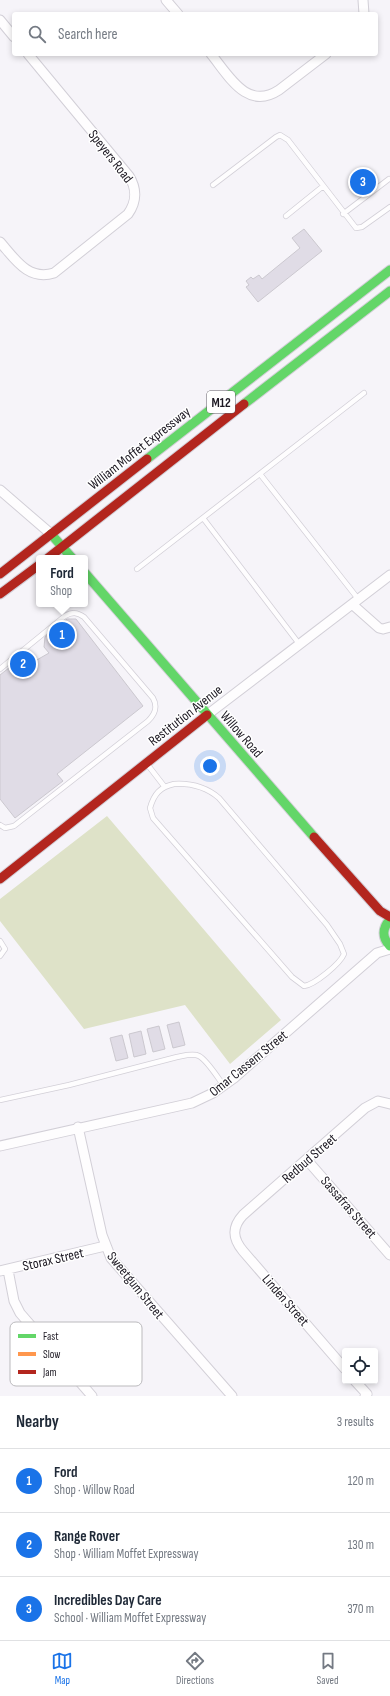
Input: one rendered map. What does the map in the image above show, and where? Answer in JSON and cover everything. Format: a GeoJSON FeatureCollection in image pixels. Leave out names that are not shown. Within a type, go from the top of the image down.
{"type":"FeatureCollection","features":[{"type":"Feature","properties":{"kind":"main road","name":"William Moffet Expressway"},"geometry":{"type":"LineString","coordinates":[[0,574],[390,270]]}},
{"type":"Feature","properties":{"kind":"main road","name":"M12"},"geometry":{"type":"LineString","coordinates":[[52,555],[324,341],[390,292]]}},
{"type":"Feature","properties":{"kind":"main road"},"geometry":{"type":"LineString","coordinates":[[51,534],[69,555]]}},
{"type":"Feature","properties":{"kind":"main road"},"geometry":{"type":"LineString","coordinates":[[0,594],[36,567]]}},
{"type":"Feature","properties":{"kind":"main road","name":"Willow Road"},"geometry":{"type":"LineString","coordinates":[[88,576],[388,922]]}},
{"type":"Feature","properties":{"kind":"main road","name":"Restitution Avenue"},"geometry":{"type":"LineString","coordinates":[[0,879],[207,715]]}},
{"type":"Feature","properties":{"kind":"main road","name":"Willow Road"},"geometry":{"type":"LineString","coordinates":[[380,911],[390,917]]}},
{"type":"Feature","properties":{"kind":"main road"},"geometry":{"type":"LineString","coordinates":[[388,922],[384,937],[390,946]]}},
{"type":"Feature","properties":{"kind":"street"},"geometry":{"type":"LineString","coordinates":[[166,0],[176,12]]}},
{"type":"Feature","properties":{"kind":"street"},"geometry":{"type":"LineString","coordinates":[[363,0],[364,12]]}},
{"type":"Feature","properties":{"kind":"street"},"geometry":{"type":"LineString","coordinates":[[0,20],[12,35]]}},
{"type":"Feature","properties":{"kind":"street","name":"Speyers Road"},"geometry":{"type":"LineString","coordinates":[[0,242],[23,268],[38,275],[49,275],[59,270],[117,223],[132,208],[135,195],[133,182],[123,168],[30,56]]}},
{"type":"Feature","properties":{"kind":"street"},"geometry":{"type":"LineString","coordinates":[[213,56],[241,89],[249,95],[259,97],[272,95],[323,56]]}},
{"type":"Feature","properties":{"kind":"street"},"geometry":{"type":"LineString","coordinates":[[0,490],[51,534]]}},
{"type":"Feature","properties":{"kind":"street","name":"Restitution Avenue"},"geometry":{"type":"LineString","coordinates":[[207,715],[390,576]]}},
{"type":"Feature","properties":{"kind":"street"},"geometry":{"type":"LineString","coordinates":[[356,602],[380,628],[383,629],[390,627]]}},
{"type":"Feature","properties":{"kind":"street","name":"Omar Cassem Street"},"geometry":{"type":"LineString","coordinates":[[377,953],[384,937]]}},
{"type":"Feature","properties":{"kind":"street","name":"Omar Cassem Street"},"geometry":{"type":"LineString","coordinates":[[0,1146],[78,1127],[185,1105],[203,1098],[224,1086],[377,953],[390,949]]}},
{"type":"Feature","properties":{"kind":"street","name":"Redbud Street"},"geometry":{"type":"LineString","coordinates":[[235,1228],[243,1215],[370,1105],[378,1102],[390,1104]]}},
{"type":"Feature","properties":{"kind":"street","name":"Sweetgum Street"},"geometry":{"type":"LineString","coordinates":[[78,1127],[105,1246],[111,1258],[232,1396]]}},
{"type":"Feature","properties":{"kind":"street","name":"Sassafras Street"},"geometry":{"type":"LineString","coordinates":[[307,1160],[390,1255]]}},
{"type":"Feature","properties":{"kind":"street","name":"Linden Street"},"geometry":{"type":"LineString","coordinates":[[235,1228],[235,1238],[238,1245],[342,1366]]}},
{"type":"Feature","properties":{"kind":"street","name":"Storax Street"},"geometry":{"type":"LineString","coordinates":[[4,1270],[105,1246]]}},
{"type":"Feature","properties":{"kind":"street"},"geometry":{"type":"LineString","coordinates":[[4,1270],[14,1301],[20,1313],[27,1322]]}},
{"type":"Feature","properties":{"kind":"street"},"geometry":{"type":"LineString","coordinates":[[357,1384],[366,1395]]}},
{"type":"Feature","properties":{"kind":"street"},"geometry":{"type":"LineString","coordinates":[[80,1386],[87,1394]]}},
{"type":"Feature","properties":{"kind":"lane"},"geometry":{"type":"LineString","coordinates":[[213,184],[276,137],[280,136],[288,140],[353,226],[358,228],[364,226],[390,207]]}},
{"type":"Feature","properties":{"kind":"lane"},"geometry":{"type":"LineString","coordinates":[[343,214],[389,179]]}},
{"type":"Feature","properties":{"kind":"lane"},"geometry":{"type":"LineString","coordinates":[[286,216],[322,186]]}},
{"type":"Feature","properties":{"kind":"lane"},"geometry":{"type":"LineString","coordinates":[[137,569],[364,393]]}},
{"type":"Feature","properties":{"kind":"lane"},"geometry":{"type":"LineString","coordinates":[[260,474],[356,602]]}},
{"type":"Feature","properties":{"kind":"lane"},"geometry":{"type":"LineString","coordinates":[[203,518],[300,645]]}},
{"type":"Feature","properties":{"kind":"lane"},"geometry":{"type":"LineString","coordinates":[[0,668],[65,616],[76,613],[84,617],[99,634],[153,698],[156,707],[155,712],[148,721],[42,805],[11,827],[5,828],[0,825]]}},
{"type":"Feature","properties":{"kind":"lane"},"geometry":{"type":"LineString","coordinates":[[147,763],[164,786]]}},
{"type":"Feature","properties":{"kind":"lane"},"geometry":{"type":"LineString","coordinates":[[185,784],[195,786],[211,791],[219,798],[327,925],[343,950],[343,956],[339,962],[308,985],[300,984],[292,978],[153,818],[150,808],[151,803],[154,796],[164,786],[185,784]]}},
{"type":"Feature","properties":{"kind":"lane"},"geometry":{"type":"LineString","coordinates":[[0,941],[5,949],[0,956]]}},
{"type":"Feature","properties":{"kind":"lane"},"geometry":{"type":"LineString","coordinates":[[0,1100],[69,1085],[177,1057],[193,1055],[199,1056],[204,1060],[224,1086]]}},
{"type":"Feature","properties":{"kind":"green space"},"geometry":{"type":"Polygon","coordinates":[[[107,816],[281,1020],[230,1064],[185,1005],[84,1029],[0,921],[0,899],[107,816]]]}},
{"type":"Feature","properties":{"kind":"building"},"geometry":{"type":"Polygon","coordinates":[[[304,229],[322,251],[258,302],[246,287],[249,285],[246,281],[251,277],[253,279],[259,275],[262,279],[300,248],[292,238],[304,229]]]}},
{"type":"Feature","properties":{"kind":"building"},"geometry":{"type":"Polygon","coordinates":[[[67,619],[76,619],[143,706],[57,774],[63,781],[15,818],[0,799],[0,675],[24,656],[31,657],[35,661],[49,653],[44,647],[45,637],[67,619]]]}},
{"type":"Feature","properties":{"kind":"building"},"geometry":{"type":"Polygon","coordinates":[[[179,1022],[185,1045],[173,1048],[167,1025],[179,1022]]]}},
{"type":"Feature","properties":{"kind":"building"},"geometry":{"type":"Polygon","coordinates":[[[159,1026],[165,1049],[153,1052],[147,1029],[159,1026]]]}},
{"type":"Feature","properties":{"kind":"building"},"geometry":{"type":"Polygon","coordinates":[[[141,1031],[146,1054],[134,1057],[129,1034],[141,1031]]]}},
{"type":"Feature","properties":{"kind":"building"},"geometry":{"type":"Polygon","coordinates":[[[122,1035],[128,1058],[116,1061],[110,1038],[122,1035]]]}},
{"type":"Feature","properties":{"kind":"traffic: fast"},"geometry":{"type":"LineString","coordinates":[[147,459],[390,270]]}},
{"type":"Feature","properties":{"kind":"traffic: fast"},"geometry":{"type":"LineString","coordinates":[[244,404],[390,291]]}},
{"type":"Feature","properties":{"kind":"traffic: fast"},"geometry":{"type":"LineString","coordinates":[[51,534],[69,555]]}},
{"type":"Feature","properties":{"kind":"traffic: fast"},"geometry":{"type":"LineString","coordinates":[[88,576],[314,837]]}},
{"type":"Feature","properties":{"kind":"traffic: fast"},"geometry":{"type":"LineString","coordinates":[[390,920],[384,930],[384,936],[390,946]]}},
{"type":"Feature","properties":{"kind":"traffic: jam"},"geometry":{"type":"LineString","coordinates":[[52,555],[244,404]]}},
{"type":"Feature","properties":{"kind":"traffic: jam"},"geometry":{"type":"LineString","coordinates":[[0,574],[147,459]]}},
{"type":"Feature","properties":{"kind":"traffic: jam"},"geometry":{"type":"LineString","coordinates":[[0,594],[36,567]]}},
{"type":"Feature","properties":{"kind":"traffic: jam"},"geometry":{"type":"LineString","coordinates":[[0,879],[207,715]]}},
{"type":"Feature","properties":{"kind":"traffic: jam"},"geometry":{"type":"LineString","coordinates":[[314,837],[380,911],[390,917]]}},
{"type":"Feature","properties":{"kind":"place","name":"Incredibles Day Care"},"geometry":{"type":"Point","coordinates":[363,182]}},
{"type":"Feature","properties":{"kind":"place","name":"Ford"},"geometry":{"type":"Point","coordinates":[62,635]}},
{"type":"Feature","properties":{"kind":"place","name":"Range Rover"},"geometry":{"type":"Point","coordinates":[23,664]}}]}
